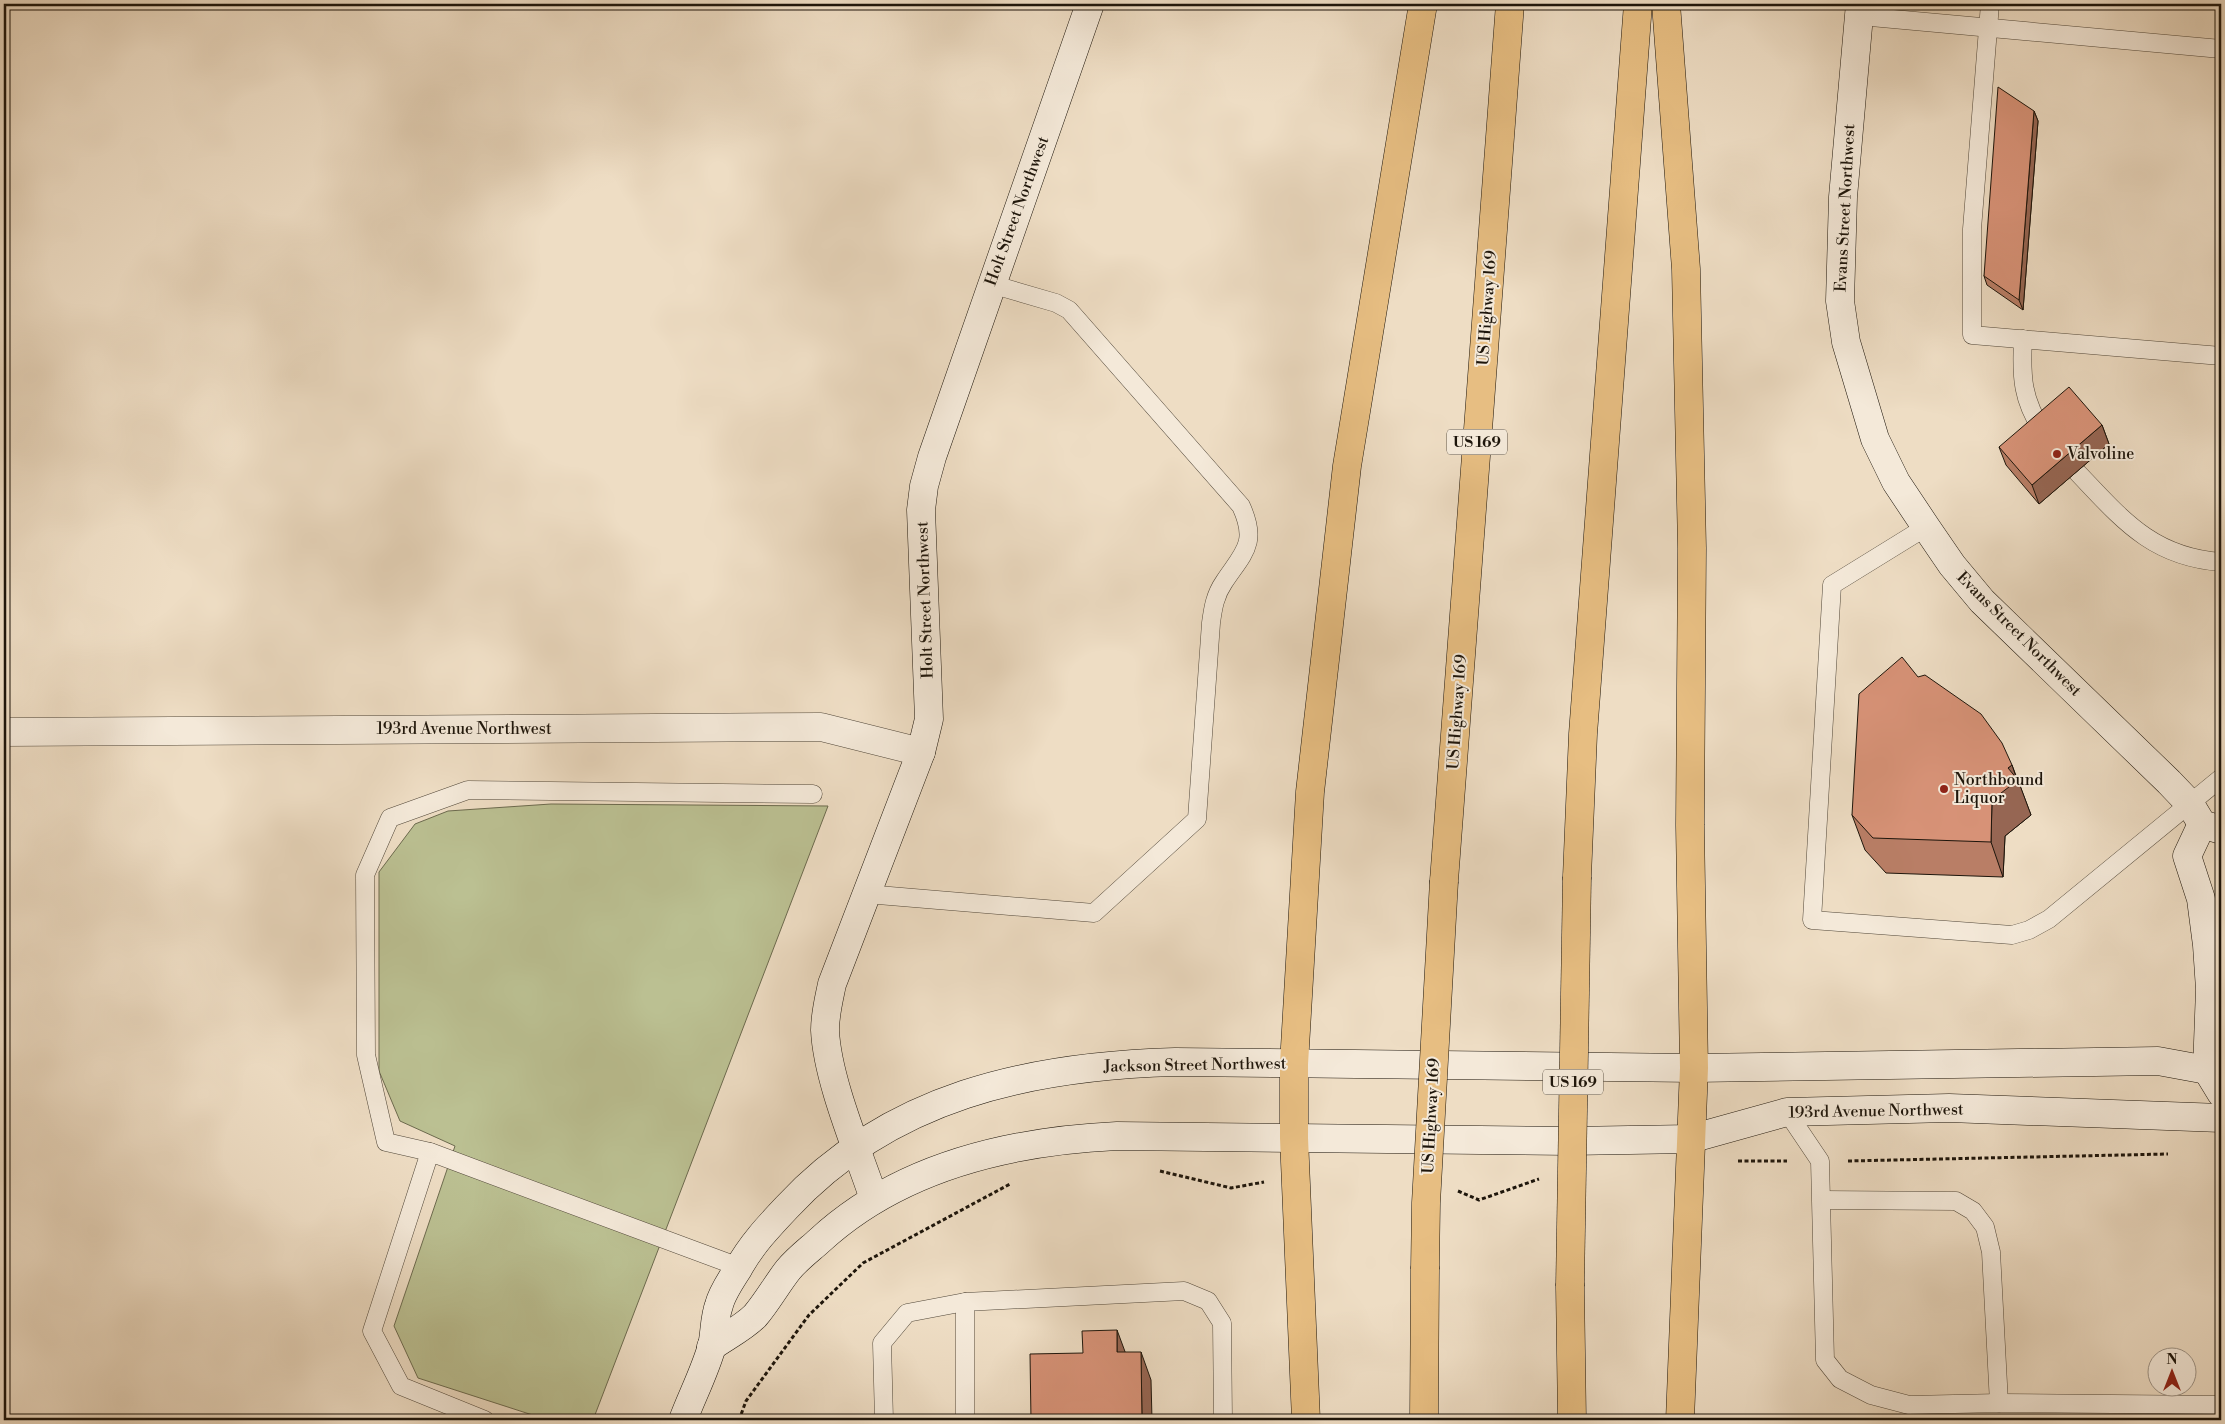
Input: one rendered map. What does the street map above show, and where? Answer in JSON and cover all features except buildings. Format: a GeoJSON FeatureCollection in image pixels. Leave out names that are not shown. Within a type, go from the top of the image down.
{"type":"FeatureCollection","features":[{"type":"Feature","properties":{"kind":"highway"},"geometry":{"type":"LineString","coordinates":[[1306,1420],[1294,1138],[1294,1064],[1310,792],[1347,466],[1423,4]]}},
{"type":"Feature","properties":{"kind":"highway","name":"US Highway 169"},"geometry":{"type":"LineString","coordinates":[[1424,1420],[1426,1203],[1444,881],[1510,4]]}},
{"type":"Feature","properties":{"kind":"highway","name":"US 169"},"geometry":{"type":"LineString","coordinates":[[1572,1420],[1570,1286],[1577,877],[1583,734],[1638,4]]}},
{"type":"Feature","properties":{"kind":"highway"},"geometry":{"type":"LineString","coordinates":[[1666,4],[1686,269],[1692,548],[1690,825],[1694,1068],[1680,1420]]}},
{"type":"Feature","properties":{"kind":"street","name":"Holt Street Northwest"},"geometry":{"type":"LineString","coordinates":[[874,1199],[836,1085],[825,1029],[827,1009],[832,984],[921,752],[929,718],[921,540],[924,486],[991,284],[1090,4]]}},
{"type":"Feature","properties":{"kind":"street","name":"Evans Street Northwest"},"geometry":{"type":"LineString","coordinates":[[1860,10],[1843,197],[1840,301],[1846,342],[1875,440],[1896,482],[1952,566],[1982,601],[2204,819]]}},
{"type":"Feature","properties":{"kind":"street","name":"193rd Avenue Northwest"},"geometry":{"type":"LineString","coordinates":[[4,732],[821,727],[921,752]]}},
{"type":"Feature","properties":{"kind":"street"},"geometry":{"type":"LineString","coordinates":[[2204,819],[2187,856],[2201,899],[2207,945],[2214,1070],[2221,1094]]}},
{"type":"Feature","properties":{"kind":"street"},"geometry":{"type":"LineString","coordinates":[[1694,1068],[2158,1061],[2214,1070]]}},
{"type":"Feature","properties":{"kind":"street","name":"Jackson Street Northwest"},"geometry":{"type":"LineString","coordinates":[[683,1420],[712,1347],[719,1305],[738,1267],[752,1247],[801,1191],[827,1168],[856,1146],[930,1107],[1015,1078],[1122,1064],[1694,1068]]}},
{"type":"Feature","properties":{"kind":"street","name":"193rd Avenue Northwest"},"geometry":{"type":"LineString","coordinates":[[1294,1138],[1569,1141],[1690,1139],[1787,1112],[1949,1108],[2221,1118]]}},
{"type":"Feature","properties":{"kind":"street"},"geometry":{"type":"LineString","coordinates":[[712,1347],[754,1316],[790,1268],[821,1239],[874,1199],[894,1188],[977,1155],[1030,1144],[1075,1138],[1117,1136],[1294,1138]]}},
{"type":"Feature","properties":{"kind":"lane"},"geometry":{"type":"LineString","coordinates":[[1990,4],[1972,229],[1972,335],[2221,356]]}},
{"type":"Feature","properties":{"kind":"lane"},"geometry":{"type":"LineString","coordinates":[[1860,10],[1989,28],[2221,48]]}},
{"type":"Feature","properties":{"kind":"lane"},"geometry":{"type":"LineString","coordinates":[[866,894],[1094,913],[1197,819],[1213,609],[1223,583],[1245,554],[1249,540],[1248,522],[1241,506],[1069,310],[1056,303],[991,284]]}},
{"type":"Feature","properties":{"kind":"lane"},"geometry":{"type":"LineString","coordinates":[[2023,339],[2021,373],[2024,393],[2033,417],[2044,433]]}},
{"type":"Feature","properties":{"kind":"lane"},"geometry":{"type":"LineString","coordinates":[[2076,471],[2128,525],[2151,542],[2178,553],[2221,562]]}},
{"type":"Feature","properties":{"kind":"lane"},"geometry":{"type":"LineString","coordinates":[[1926,527],[1832,585],[1812,920],[2012,934],[2029,930],[2204,819],[2221,778]]}},
{"type":"Feature","properties":{"kind":"lane"},"geometry":{"type":"LineString","coordinates":[[738,1267],[430,1152],[386,1142],[366,1054],[365,874],[390,818],[468,790],[813,794]]}},
{"type":"Feature","properties":{"kind":"lane"},"geometry":{"type":"LineString","coordinates":[[1787,1112],[1820,1161],[1825,1360],[1840,1379],[1871,1395],[1909,1405],[1999,1403],[2221,1405]]}},
{"type":"Feature","properties":{"kind":"lane"},"geometry":{"type":"LineString","coordinates":[[430,1152],[372,1331],[401,1386],[485,1420]]}},
{"type":"Feature","properties":{"kind":"lane"},"geometry":{"type":"LineString","coordinates":[[1822,1200],[1956,1201],[1973,1211],[1985,1227],[1991,1252],[1999,1403]]}},
{"type":"Feature","properties":{"kind":"lane"},"geometry":{"type":"LineString","coordinates":[[884,1420],[882,1343],[907,1313],[965,1302],[1184,1291],[1208,1301],[1222,1323],[1223,1420]]}},
{"type":"Feature","properties":{"kind":"lane"},"geometry":{"type":"LineString","coordinates":[[965,1302],[965,1420]]}},
{"type":"Feature","properties":{"kind":"green space"},"geometry":{"type":"Polygon","coordinates":[[[551,804],[828,806],[593,1420],[548,1420],[418,1378],[394,1326],[455,1146],[400,1121],[379,1071],[379,872],[415,824],[448,811],[551,804]]]}},
{"type":"Feature","properties":{"kind":"place","name":"Valvoline"},"geometry":{"type":"Point","coordinates":[2057,454]}},
{"type":"Feature","properties":{"kind":"place","name":"Northbound Liquor"},"geometry":{"type":"Point","coordinates":[1944,789]}}]}
